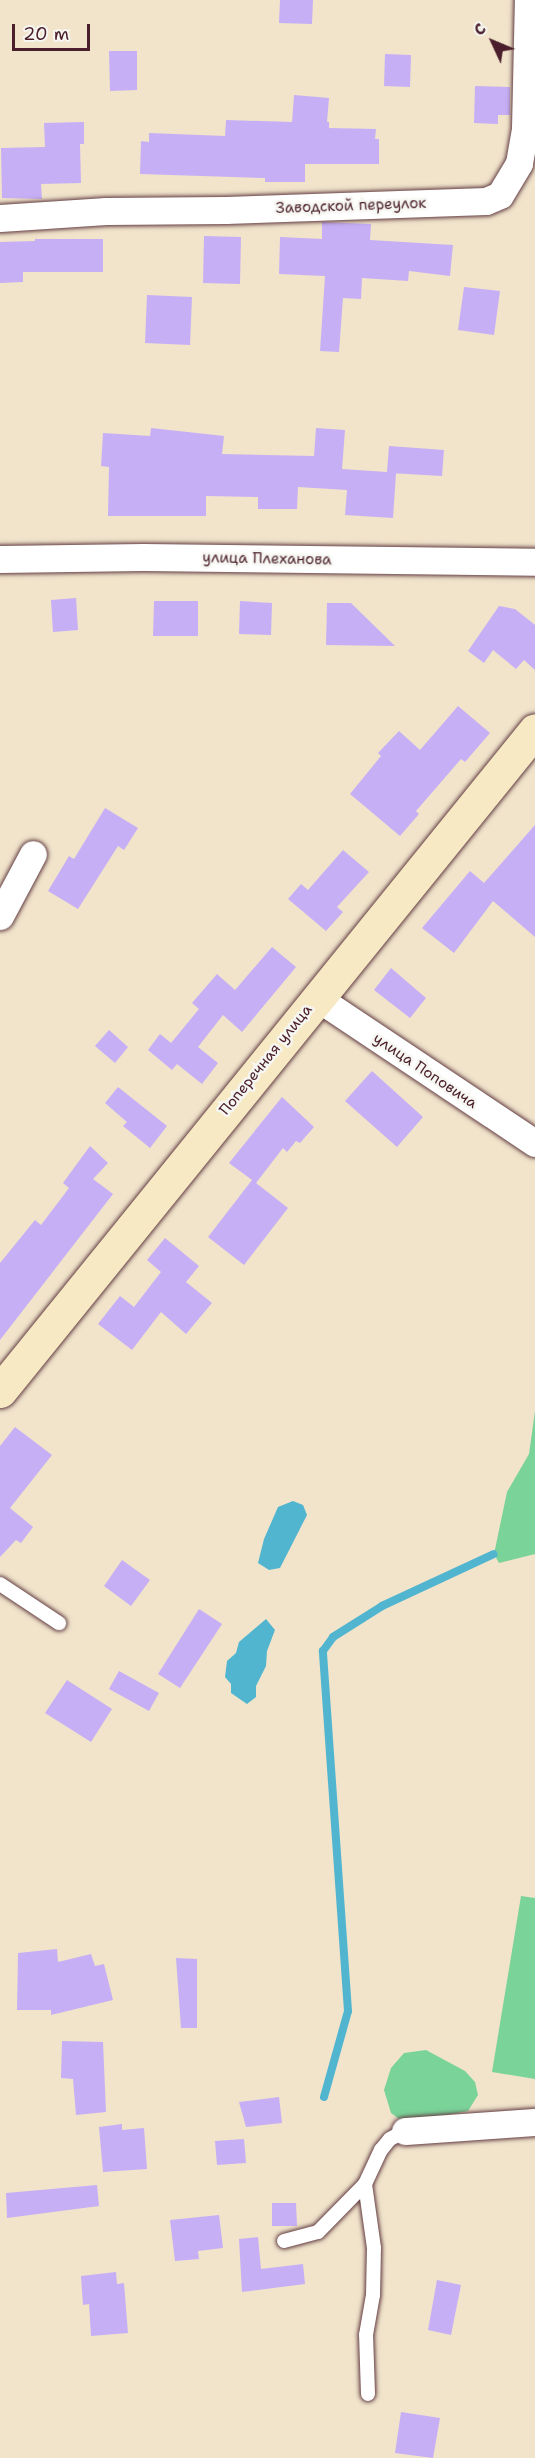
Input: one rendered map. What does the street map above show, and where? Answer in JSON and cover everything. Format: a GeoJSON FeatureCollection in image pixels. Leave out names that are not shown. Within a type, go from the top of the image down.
{"type":"FeatureCollection","features":[{"type":"Feature","properties":{"kind":"main road","name":"Поперечная улица"},"geometry":{"type":"LineString","coordinates":[[0,1391],[316,997],[535,730]]}},
{"type":"Feature","properties":{"kind":"street","name":"Заводской переулок"},"geometry":{"type":"LineString","coordinates":[[0,218],[106,211],[226,210],[486,201],[500,195],[519,162],[525,128],[528,0]]}},
{"type":"Feature","properties":{"kind":"street","name":"улица Плеханова"},"geometry":{"type":"LineString","coordinates":[[0,559],[143,557],[535,562]]}},
{"type":"Feature","properties":{"kind":"street"},"geometry":{"type":"LineString","coordinates":[[0,916],[33,854]]}},
{"type":"Feature","properties":{"kind":"street","name":"улица Поповича"},"geometry":{"type":"LineString","coordinates":[[316,997],[535,1143]]}},
{"type":"Feature","properties":{"kind":"street"},"geometry":{"type":"LineString","coordinates":[[405,2131],[535,2122]]}},
{"type":"Feature","properties":{"kind":"lane"},"geometry":{"type":"LineString","coordinates":[[0,1584],[59,1623]]}},
{"type":"Feature","properties":{"kind":"lane"},"geometry":{"type":"LineString","coordinates":[[284,2241],[318,2232],[365,2184],[381,2151],[390,2139],[405,2131]]}},
{"type":"Feature","properties":{"kind":"lane"},"geometry":{"type":"LineString","coordinates":[[365,2184],[374,2248],[373,2295],[366,2335],[368,2394]]}},
{"type":"Feature","properties":{"kind":"green space"},"geometry":{"type":"Polygon","coordinates":[[[535,1411],[535,1554],[499,1563],[494,1554],[507,1492],[529,1454],[535,1411]]]}},
{"type":"Feature","properties":{"kind":"green space"},"geometry":{"type":"Polygon","coordinates":[[[521,1896],[535,1898],[535,2079],[492,2072],[521,1896]]]}},
{"type":"Feature","properties":{"kind":"green space"},"geometry":{"type":"Polygon","coordinates":[[[426,2050],[465,2071],[475,2082],[478,2095],[468,2111],[436,2117],[399,2119],[391,2113],[384,2090],[391,2068],[404,2053],[426,2050]]]}},
{"type":"Feature","properties":{"kind":"water"},"geometry":{"type":"Polygon","coordinates":[[[293,1501],[303,1505],[307,1515],[280,1568],[269,1570],[258,1563],[264,1539],[278,1507],[293,1501]]]}},
{"type":"Feature","properties":{"kind":"water"},"geometry":{"type":"Polygon","coordinates":[[[266,1619],[275,1630],[267,1651],[266,1666],[256,1686],[256,1697],[247,1704],[231,1693],[231,1684],[225,1677],[227,1661],[236,1653],[239,1642],[266,1619]]]}},
{"type":"Feature","properties":{"kind":"building"},"geometry":{"type":"Polygon","coordinates":[[[280,0],[313,0],[312,24],[279,23],[280,0]]]}},
{"type":"Feature","properties":{"kind":"building"},"geometry":{"type":"Polygon","coordinates":[[[109,51],[137,51],[137,90],[110,91],[109,51]]]}},
{"type":"Feature","properties":{"kind":"building"},"geometry":{"type":"Polygon","coordinates":[[[385,54],[411,55],[410,87],[384,86],[385,54]]]}},
{"type":"Feature","properties":{"kind":"building"},"geometry":{"type":"Polygon","coordinates":[[[475,86],[510,87],[510,115],[498,115],[498,124],[474,123],[475,86]]]}},
{"type":"Feature","properties":{"kind":"building"},"geometry":{"type":"Polygon","coordinates":[[[294,95],[329,98],[327,122],[329,122],[329,128],[376,129],[375,139],[379,139],[379,164],[305,164],[305,182],[265,182],[265,178],[140,174],[141,141],[149,142],[149,133],[225,136],[226,120],[292,122],[294,95]]]}},
{"type":"Feature","properties":{"kind":"building"},"geometry":{"type":"Polygon","coordinates":[[[84,122],[84,144],[80,144],[81,183],[41,184],[42,199],[2,198],[1,148],[45,147],[44,123],[84,122]]]}},
{"type":"Feature","properties":{"kind":"building"},"geometry":{"type":"Polygon","coordinates":[[[322,222],[371,224],[370,240],[453,245],[450,276],[409,271],[408,281],[362,278],[361,299],[343,298],[339,352],[320,351],[325,276],[279,274],[280,237],[322,239],[322,222]]]}},
{"type":"Feature","properties":{"kind":"building"},"geometry":{"type":"Polygon","coordinates":[[[204,236],[241,237],[240,284],[203,283],[204,236]]]}},
{"type":"Feature","properties":{"kind":"building"},"geometry":{"type":"Polygon","coordinates":[[[35,239],[103,239],[103,272],[23,272],[23,282],[0,283],[0,242],[35,241],[35,239]]]}},
{"type":"Feature","properties":{"kind":"building"},"geometry":{"type":"Polygon","coordinates":[[[464,287],[500,291],[494,335],[458,330],[464,287]]]}},
{"type":"Feature","properties":{"kind":"building"},"geometry":{"type":"Polygon","coordinates":[[[147,295],[192,297],[190,345],[145,343],[147,295]]]}},
{"type":"Feature","properties":{"kind":"building"},"geometry":{"type":"Polygon","coordinates":[[[151,428],[224,436],[222,454],[314,456],[316,428],[345,430],[342,469],[387,472],[389,446],[444,450],[442,476],[396,473],[393,518],[345,515],[347,490],[298,487],[297,509],[258,509],[258,497],[206,496],[206,516],[108,516],[109,467],[101,466],[103,433],[150,436],[151,428]]]}},
{"type":"Feature","properties":{"kind":"building"},"geometry":{"type":"Polygon","coordinates":[[[76,598],[78,630],[53,632],[51,600],[76,598]]]}},
{"type":"Feature","properties":{"kind":"building"},"geometry":{"type":"Polygon","coordinates":[[[154,601],[198,601],[198,636],[153,636],[154,601]]]}},
{"type":"Feature","properties":{"kind":"building"},"geometry":{"type":"Polygon","coordinates":[[[240,601],[272,603],[271,635],[239,634],[240,601]]]}},
{"type":"Feature","properties":{"kind":"building"},"geometry":{"type":"Polygon","coordinates":[[[327,603],[351,603],[395,646],[326,645],[327,603]]]}},
{"type":"Feature","properties":{"kind":"building"},"geometry":{"type":"Polygon","coordinates":[[[499,606],[515,609],[535,625],[535,670],[524,660],[516,669],[493,650],[484,663],[468,651],[499,606]]]}},
{"type":"Feature","properties":{"kind":"building"},"geometry":{"type":"Polygon","coordinates":[[[458,706],[490,733],[465,762],[461,759],[416,811],[419,814],[400,836],[350,794],[381,756],[378,753],[399,731],[420,750],[458,706]]]}},
{"type":"Feature","properties":{"kind":"building"},"geometry":{"type":"Polygon","coordinates":[[[105,808],[138,828],[124,850],[118,846],[78,909],[48,891],[69,856],[74,859],[105,808]]]}},
{"type":"Feature","properties":{"kind":"building"},"geometry":{"type":"Polygon","coordinates":[[[535,825],[535,937],[493,901],[454,953],[422,928],[470,871],[484,883],[535,825]]]}},
{"type":"Feature","properties":{"kind":"building"},"geometry":{"type":"Polygon","coordinates":[[[343,850],[369,872],[337,907],[343,912],[326,931],[288,899],[301,884],[308,890],[343,850]]]}},
{"type":"Feature","properties":{"kind":"building"},"geometry":{"type":"Polygon","coordinates":[[[272,947],[296,967],[242,1032],[223,1015],[198,1047],[218,1063],[202,1084],[177,1064],[172,1070],[148,1050],[160,1034],[171,1043],[199,1009],[192,1003],[217,974],[235,990],[272,947]]]}},
{"type":"Feature","properties":{"kind":"building"},"geometry":{"type":"Polygon","coordinates":[[[391,968],[426,998],[410,1018],[374,990],[391,968]]]}},
{"type":"Feature","properties":{"kind":"building"},"geometry":{"type":"Polygon","coordinates":[[[109,1030],[128,1047],[115,1063],[95,1046],[109,1030]]]}},
{"type":"Feature","properties":{"kind":"building"},"geometry":{"type":"Polygon","coordinates":[[[372,1071],[423,1117],[397,1147],[345,1101],[372,1071]]]}},
{"type":"Feature","properties":{"kind":"building"},"geometry":{"type":"Polygon","coordinates":[[[118,1087],[167,1126],[150,1148],[123,1126],[127,1122],[105,1103],[118,1087]]]}},
{"type":"Feature","properties":{"kind":"building"},"geometry":{"type":"Polygon","coordinates":[[[282,1097],[314,1127],[300,1143],[296,1141],[287,1152],[283,1148],[256,1183],[288,1208],[244,1265],[208,1237],[252,1180],[229,1163],[282,1097]]]}},
{"type":"Feature","properties":{"kind":"building"},"geometry":{"type":"Polygon","coordinates":[[[90,1146],[108,1163],[93,1179],[113,1194],[0,1340],[0,1263],[35,1220],[41,1225],[69,1188],[63,1183],[90,1146]]]}},
{"type":"Feature","properties":{"kind":"building"},"geometry":{"type":"Polygon","coordinates":[[[165,1238],[199,1266],[186,1282],[212,1303],[186,1334],[161,1312],[132,1350],[98,1324],[120,1296],[134,1307],[161,1272],[147,1260],[165,1238]]]}},
{"type":"Feature","properties":{"kind":"building"},"geometry":{"type":"Polygon","coordinates":[[[15,1427],[52,1455],[10,1508],[33,1527],[21,1543],[16,1540],[0,1557],[0,1446],[15,1427]]]}},
{"type":"Feature","properties":{"kind":"building"},"geometry":{"type":"Polygon","coordinates":[[[122,1560],[150,1580],[131,1606],[104,1586],[122,1560]]]}},
{"type":"Feature","properties":{"kind":"building"},"geometry":{"type":"Polygon","coordinates":[[[199,1609],[222,1624],[180,1688],[158,1674],[199,1609]]]}},
{"type":"Feature","properties":{"kind":"building"},"geometry":{"type":"Polygon","coordinates":[[[119,1671],[159,1693],[149,1711],[109,1689],[119,1671]]]}},
{"type":"Feature","properties":{"kind":"building"},"geometry":{"type":"Polygon","coordinates":[[[67,1680],[112,1709],[91,1742],[45,1713],[67,1680]]]}},
{"type":"Feature","properties":{"kind":"building"},"geometry":{"type":"Polygon","coordinates":[[[57,1949],[58,1962],[91,1954],[95,1966],[104,1964],[113,2000],[51,2015],[51,2010],[17,2010],[18,1953],[57,1949]]]}},
{"type":"Feature","properties":{"kind":"building"},"geometry":{"type":"Polygon","coordinates":[[[176,1958],[197,1959],[197,2028],[181,2028],[176,1958]]]}},
{"type":"Feature","properties":{"kind":"building"},"geometry":{"type":"Polygon","coordinates":[[[62,2041],[103,2042],[106,2112],[76,2115],[73,2079],[61,2078],[62,2041]]]}},
{"type":"Feature","properties":{"kind":"building"},"geometry":{"type":"Polygon","coordinates":[[[279,2097],[282,2123],[246,2127],[239,2102],[279,2097]]]}},
{"type":"Feature","properties":{"kind":"building"},"geometry":{"type":"Polygon","coordinates":[[[122,2124],[122,2130],[144,2128],[147,2169],[103,2172],[99,2127],[122,2124]]]}},
{"type":"Feature","properties":{"kind":"building"},"geometry":{"type":"Polygon","coordinates":[[[244,2139],[246,2163],[217,2165],[215,2141],[244,2139]]]}},
{"type":"Feature","properties":{"kind":"building"},"geometry":{"type":"Polygon","coordinates":[[[97,2185],[99,2206],[7,2218],[6,2193],[97,2185]]]}},
{"type":"Feature","properties":{"kind":"building"},"geometry":{"type":"Polygon","coordinates":[[[272,2203],[296,2203],[297,2226],[272,2226],[272,2203]]]}},
{"type":"Feature","properties":{"kind":"building"},"geometry":{"type":"Polygon","coordinates":[[[219,2215],[223,2248],[198,2251],[199,2259],[175,2261],[170,2220],[219,2215]]]}},
{"type":"Feature","properties":{"kind":"building"},"geometry":{"type":"Polygon","coordinates":[[[258,2237],[261,2269],[303,2264],[305,2284],[242,2292],[239,2239],[258,2237]]]}},
{"type":"Feature","properties":{"kind":"building"},"geometry":{"type":"Polygon","coordinates":[[[116,2272],[117,2284],[124,2283],[128,2333],[91,2336],[89,2304],[83,2305],[81,2276],[116,2272]]]}},
{"type":"Feature","properties":{"kind":"building"},"geometry":{"type":"Polygon","coordinates":[[[437,2280],[461,2285],[451,2335],[428,2330],[437,2280]]]}},
{"type":"Feature","properties":{"kind":"building"},"geometry":{"type":"Polygon","coordinates":[[[401,2412],[440,2418],[433,2458],[395,2453],[401,2412]]]}},
{"type":"Feature","properties":{"kind":"waterway"},"geometry":{"type":"LineString","coordinates":[[324,2097],[348,2011],[323,1651],[333,1637],[382,1606],[494,1554]]}}]}
